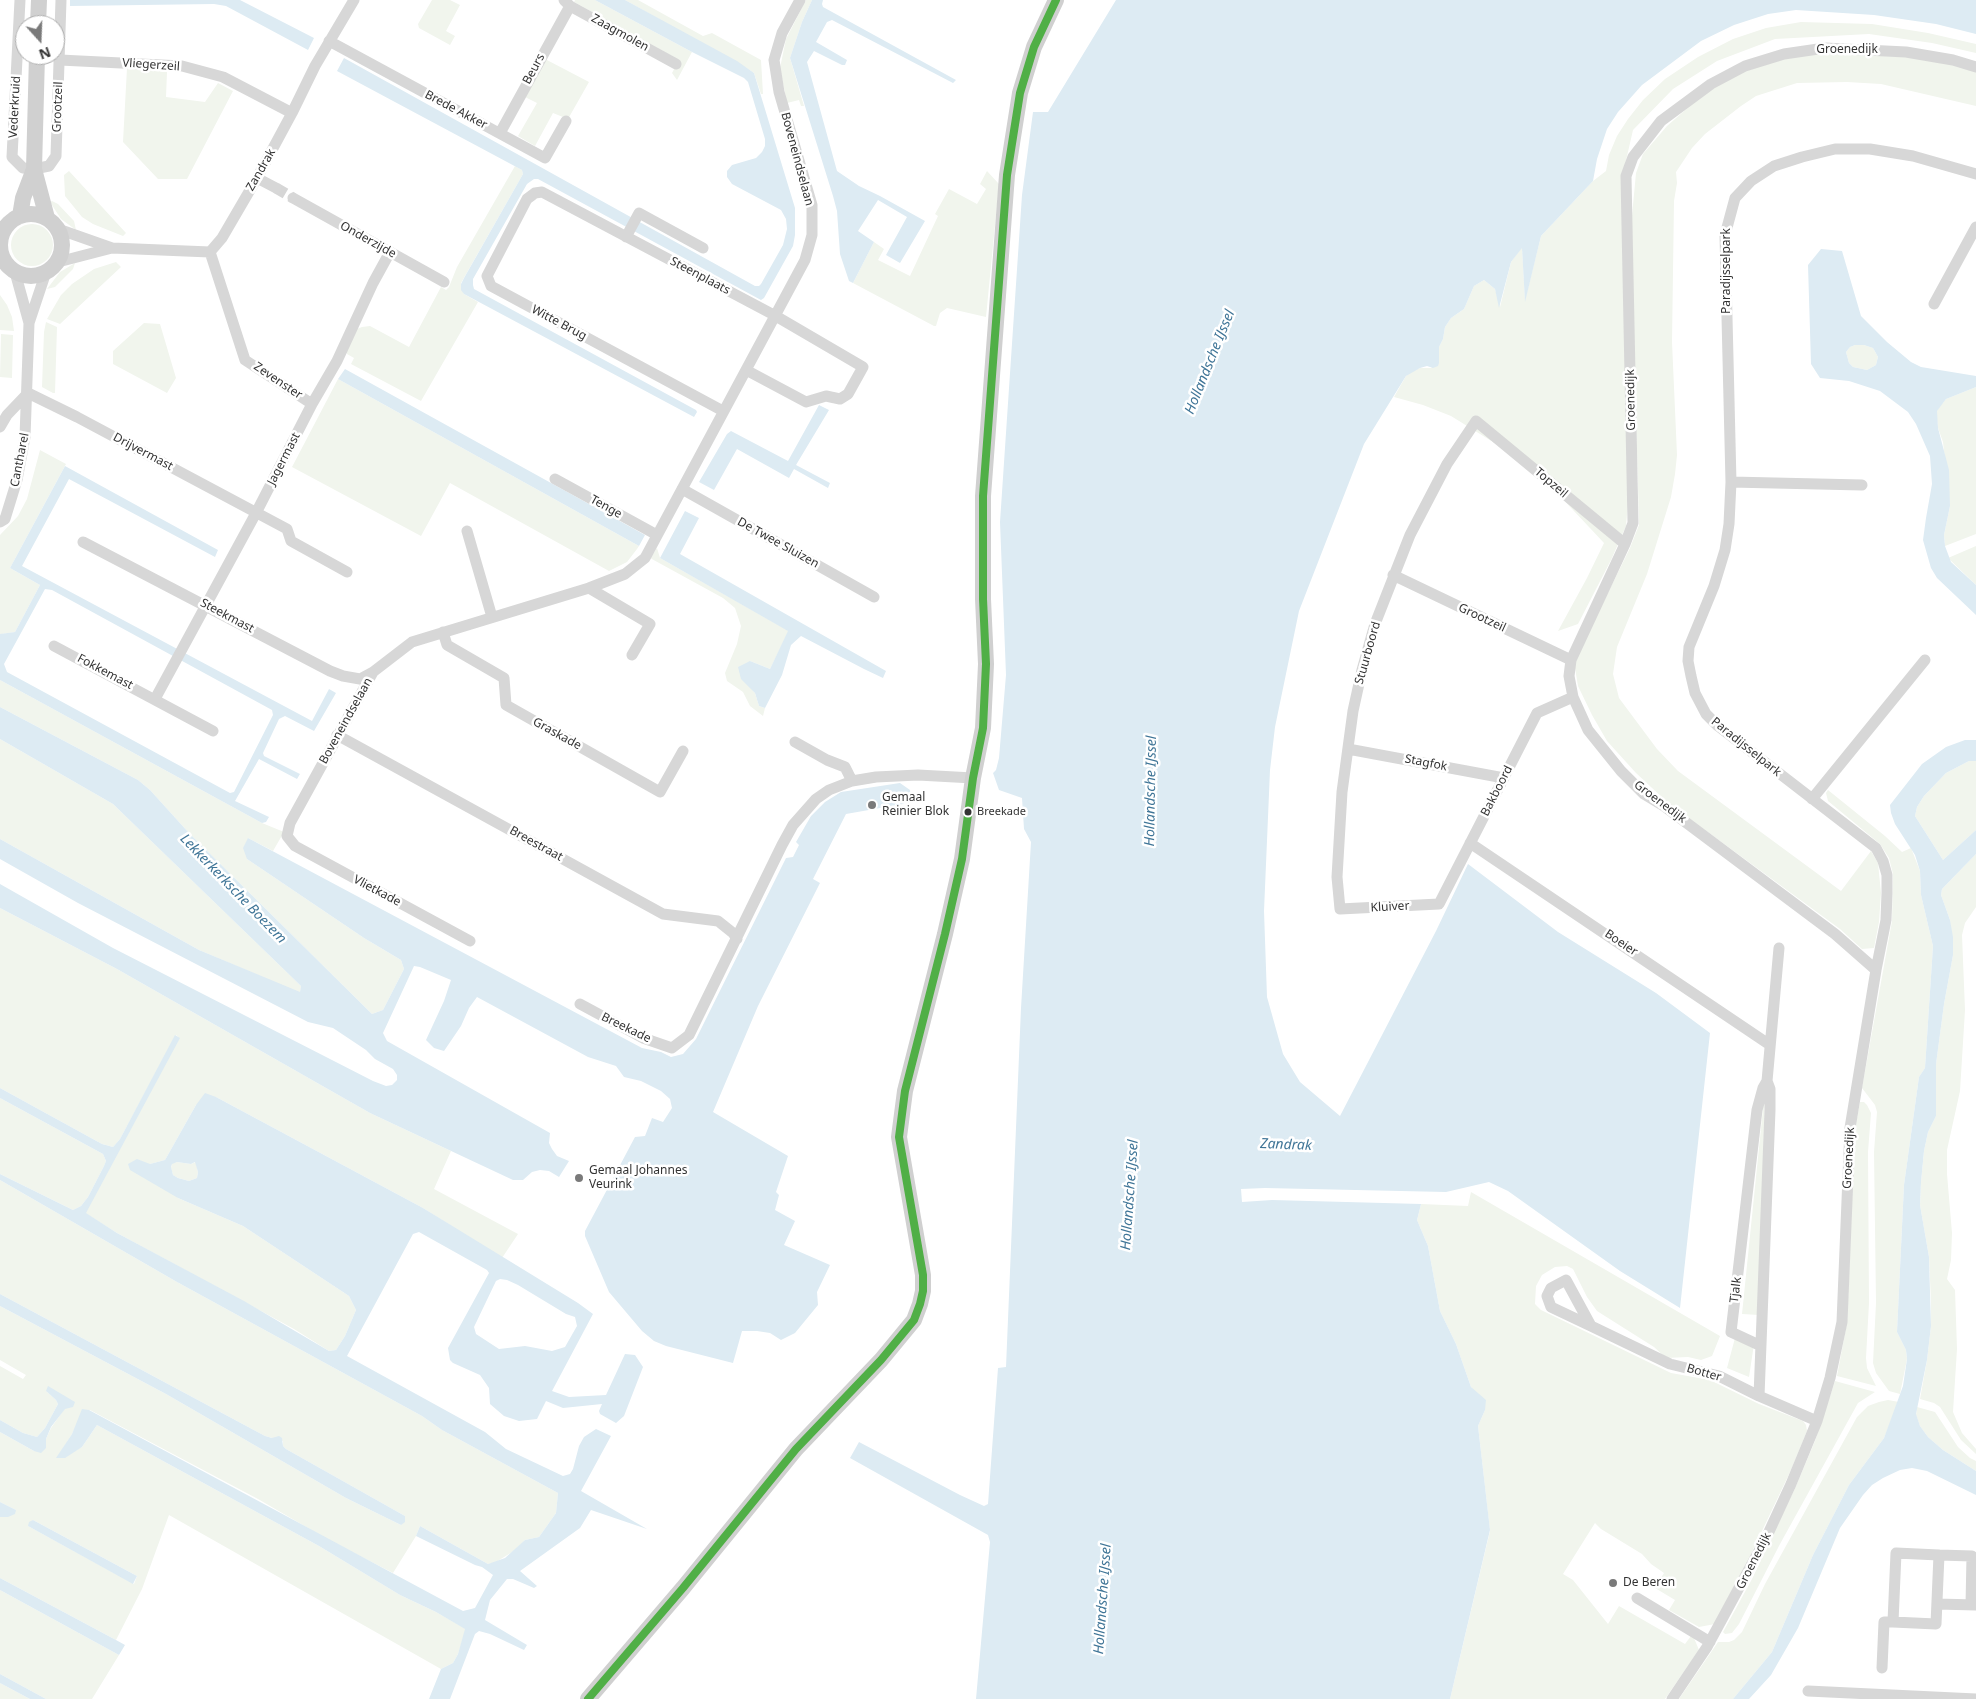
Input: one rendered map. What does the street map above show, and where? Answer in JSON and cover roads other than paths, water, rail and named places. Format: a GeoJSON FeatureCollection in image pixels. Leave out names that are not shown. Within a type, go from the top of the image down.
{"type":"FeatureCollection","features":[{"type":"Feature","properties":{"kind":"street","name":"Vederkruid"},"geometry":{"type":"LineString","coordinates":[[20,0],[12,157],[23,168],[34,169]]}},
{"type":"Feature","properties":{"kind":"street"},"geometry":{"type":"LineString","coordinates":[[38,15],[39,0]]}},
{"type":"Feature","properties":{"kind":"street","name":"Grootzeil"},"geometry":{"type":"LineString","coordinates":[[61,0],[61,15]]}},
{"type":"Feature","properties":{"kind":"street","name":"Zandrak"},"geometry":{"type":"LineString","coordinates":[[210,252],[222,238],[257,178],[315,66],[354,0]]}},
{"type":"Feature","properties":{"kind":"street","name":"Boveneindselaan"},"geometry":{"type":"LineString","coordinates":[[287,836],[290,823],[373,672],[412,642],[589,588],[625,574],[644,558],[805,260],[812,235],[812,205],[779,92],[774,60],[782,33],[800,0]]}},
{"type":"Feature","properties":{"kind":"street"},"geometry":{"type":"LineString","coordinates":[[588,1699],[677,1595],[752,1500],[799,1445],[881,1360],[914,1320],[920,1304],[924,1275],[899,1136],[905,1091],[962,859],[973,778],[983,728],[986,664],[983,599],[983,496],[1007,174],[1020,93],[1034,47],[1056,0]]}},
{"type":"Feature","properties":{"kind":"street","name":"Zaagmolen"},"geometry":{"type":"LineString","coordinates":[[567,3],[676,64]]}},
{"type":"Feature","properties":{"kind":"street","name":"Beurs"},"geometry":{"type":"LineString","coordinates":[[500,134],[567,3]]}},
{"type":"Feature","properties":{"kind":"street","name":"Brede Akker"},"geometry":{"type":"LineString","coordinates":[[329,41],[546,158],[566,121]]}},
{"type":"Feature","properties":{"kind":"street","name":"Groenedijk"},"geometry":{"type":"LineString","coordinates":[[1672,1699],[1710,1642],[1767,1536],[1817,1421],[1830,1378],[1842,1322],[1850,1128],[1876,970],[1834,934],[1664,806],[1644,794],[1621,771],[1588,730],[1573,697],[1569,676],[1571,660],[1633,523],[1626,176],[1633,157],[1661,121],[1711,84],[1745,66],[1784,54],[1825,48],[1906,52],[1953,60],[1976,67]]}},
{"type":"Feature","properties":{"kind":"street","name":"Vliegerzeil"},"geometry":{"type":"LineString","coordinates":[[65,60],[182,66],[223,77],[292,113]]}},
{"type":"Feature","properties":{"kind":"street"},"geometry":{"type":"LineString","coordinates":[[20,216],[23,198],[34,169],[38,65]]}},
{"type":"Feature","properties":{"kind":"street","name":"Grootzeil"},"geometry":{"type":"LineString","coordinates":[[34,169],[48,166],[56,156],[60,65]]}},
{"type":"Feature","properties":{"kind":"street","name":"Paradijsselpark"},"geometry":{"type":"LineString","coordinates":[[1876,970],[1886,920],[1887,875],[1883,861],[1876,848],[1718,726],[1702,707],[1695,693],[1691,676],[1688,661],[1689,647],[1714,586],[1726,550],[1729,524],[1731,482],[1725,235],[1736,198],[1751,181],[1774,166],[1802,156],[1835,149],[1870,149],[1913,156],[1976,174]]}},
{"type":"Feature","properties":{"kind":"street"},"geometry":{"type":"LineString","coordinates":[[34,169],[53,224],[62,242],[62,249],[52,267]]}},
{"type":"Feature","properties":{"kind":"street"},"geometry":{"type":"LineString","coordinates":[[257,178],[276,188]]}},
{"type":"Feature","properties":{"kind":"street","name":"Steenplaats"},"geometry":{"type":"LineString","coordinates":[[535,193],[542,192],[628,233],[774,316]]}},
{"type":"Feature","properties":{"kind":"street","name":"Witte Brug"},"geometry":{"type":"LineString","coordinates":[[535,193],[527,199],[486,276],[491,286],[723,411]]}},
{"type":"Feature","properties":{"kind":"street","name":"Onderzijde"},"geometry":{"type":"LineString","coordinates":[[293,198],[444,282]]}},
{"type":"Feature","properties":{"kind":"street"},"geometry":{"type":"LineString","coordinates":[[628,233],[635,213],[703,248]]}},
{"type":"Feature","properties":{"kind":"street"},"geometry":{"type":"LineString","coordinates":[[112,248],[30,276],[6,263],[0,245],[2,231],[13,220],[20,216],[34,214],[53,224],[112,248],[210,252]]}},
{"type":"Feature","properties":{"kind":"street"},"geometry":{"type":"LineString","coordinates":[[1934,304],[1976,227]]}},
{"type":"Feature","properties":{"kind":"street","name":"Zevenster"},"geometry":{"type":"LineString","coordinates":[[210,252],[245,360],[312,404],[337,361],[373,283],[390,252]]}},
{"type":"Feature","properties":{"kind":"street","name":"Cantharel"},"geometry":{"type":"LineString","coordinates":[[6,263],[29,323]]}},
{"type":"Feature","properties":{"kind":"street","name":"Cantharel"},"geometry":{"type":"LineString","coordinates":[[0,522],[4,519],[17,480],[26,437],[29,323],[52,267]]}},
{"type":"Feature","properties":{"kind":"street"},"geometry":{"type":"LineString","coordinates":[[746,370],[806,402],[826,396],[840,398],[848,394],[863,367],[774,316]]}},
{"type":"Feature","properties":{"kind":"street","name":"Cantharel"},"geometry":{"type":"LineString","coordinates":[[0,427],[6,415],[28,393]]}},
{"type":"Feature","properties":{"kind":"street","name":"Drijvermast"},"geometry":{"type":"LineString","coordinates":[[28,393],[77,417],[256,513]]}},
{"type":"Feature","properties":{"kind":"street","name":"Jagermast"},"geometry":{"type":"LineString","coordinates":[[207,606],[312,404]]}},
{"type":"Feature","properties":{"kind":"street","name":"Topzeil"},"geometry":{"type":"LineString","coordinates":[[1476,421],[1625,544]]}},
{"type":"Feature","properties":{"kind":"street","name":"Stuurboord"},"geometry":{"type":"LineString","coordinates":[[1340,909],[1338,878],[1342,792],[1352,711],[1362,670],[1375,624],[1410,535],[1447,464],[1476,421]]}},
{"type":"Feature","properties":{"kind":"street","name":"Tenge"},"geometry":{"type":"LineString","coordinates":[[555,479],[657,535]]}},
{"type":"Feature","properties":{"kind":"street"},"geometry":{"type":"LineString","coordinates":[[1731,482],[1862,485]]}},
{"type":"Feature","properties":{"kind":"street","name":"De Twee Sluizen"},"geometry":{"type":"LineString","coordinates":[[682,489],[874,597]]}},
{"type":"Feature","properties":{"kind":"street"},"geometry":{"type":"LineString","coordinates":[[256,513],[286,529],[290,541],[347,572]]}},
{"type":"Feature","properties":{"kind":"street"},"geometry":{"type":"LineString","coordinates":[[467,531],[492,617]]}},
{"type":"Feature","properties":{"kind":"street","name":"Steekmast"},"geometry":{"type":"LineString","coordinates":[[83,542],[330,671],[343,676],[360,678],[373,672]]}},
{"type":"Feature","properties":{"kind":"street","name":"Grootzeil"},"geometry":{"type":"LineString","coordinates":[[1393,575],[1571,660]]}},
{"type":"Feature","properties":{"kind":"street"},"geometry":{"type":"LineString","coordinates":[[589,588],[650,624],[632,655]]}},
{"type":"Feature","properties":{"kind":"street"},"geometry":{"type":"LineString","coordinates":[[155,699],[207,606]]}},
{"type":"Feature","properties":{"kind":"street","name":"Graskade"},"geometry":{"type":"LineString","coordinates":[[443,632],[447,645],[504,678],[506,705],[660,792],[683,751]]}},
{"type":"Feature","properties":{"kind":"street","name":"Fokkemast"},"geometry":{"type":"LineString","coordinates":[[54,646],[213,731]]}},
{"type":"Feature","properties":{"kind":"street"},"geometry":{"type":"LineString","coordinates":[[1812,799],[1925,660]]}},
{"type":"Feature","properties":{"kind":"street","name":"Bakboord"},"geometry":{"type":"LineString","coordinates":[[1439,904],[1537,713],[1573,697]]}},
{"type":"Feature","properties":{"kind":"street","name":"Breestraat"},"geometry":{"type":"LineString","coordinates":[[337,735],[663,914],[718,922],[733,933],[737,939]]}},
{"type":"Feature","properties":{"kind":"street"},"geometry":{"type":"LineString","coordinates":[[795,742],[827,760],[845,767],[852,781]]}},
{"type":"Feature","properties":{"kind":"street","name":"Stagfok"},"geometry":{"type":"LineString","coordinates":[[1348,749],[1504,778]]}},
{"type":"Feature","properties":{"kind":"street","name":"Breekade"},"geometry":{"type":"LineString","coordinates":[[580,1004],[643,1038],[672,1048],[690,1035],[793,825],[816,799],[829,790],[852,781],[876,777],[918,775],[973,778]]}},
{"type":"Feature","properties":{"kind":"street","name":"Vlietkade"},"geometry":{"type":"LineString","coordinates":[[287,836],[294,846],[470,941]]}},
{"type":"Feature","properties":{"kind":"street","name":"Boeier"},"geometry":{"type":"LineString","coordinates":[[1470,843],[1770,1045]]}},
{"type":"Feature","properties":{"kind":"street","name":"Kluiver"},"geometry":{"type":"LineString","coordinates":[[1340,909],[1439,904]]}},
{"type":"Feature","properties":{"kind":"street","name":"Tjalk"},"geometry":{"type":"LineString","coordinates":[[1759,1345],[1731,1332],[1757,1110],[1767,1081],[1779,948]]}},
{"type":"Feature","properties":{"kind":"street","name":"Tjalk"},"geometry":{"type":"LineString","coordinates":[[1759,1396],[1759,1345],[1770,1110],[1770,1089],[1767,1081]]}},
{"type":"Feature","properties":{"kind":"street"},"geometry":{"type":"LineString","coordinates":[[1745,1217],[1765,1218]]}},
{"type":"Feature","properties":{"kind":"street","name":"Botter"},"geometry":{"type":"LineString","coordinates":[[1590,1326],[1670,1364],[1720,1376],[1759,1396],[1817,1421]]}},
{"type":"Feature","properties":{"kind":"street"},"geometry":{"type":"LineString","coordinates":[[1893,1622],[1896,1553],[1972,1556],[1974,1605],[1937,1604]]}},
{"type":"Feature","properties":{"kind":"street"},"geometry":{"type":"LineString","coordinates":[[1882,1668],[1884,1622],[1936,1624],[1939,1555]]}},
{"type":"Feature","properties":{"kind":"street"},"geometry":{"type":"LineString","coordinates":[[1637,1598],[1710,1642]]}},
{"type":"Feature","properties":{"kind":"street"},"geometry":{"type":"LineString","coordinates":[[1808,1691],[1867,1697],[1976,1699]]}},
{"type":"Feature","properties":{"kind":"water"},"geometry":{"type":"Polygon","coordinates":[[[70,0],[240,0],[314,38],[308,50],[226,6],[214,4],[70,6],[70,0]]]}},
{"type":"Feature","properties":{"kind":"water"},"geometry":{"type":"Polygon","coordinates":[[[595,0],[625,0],[737,61],[754,73],[795,208],[793,246],[764,298],[761,300],[538,179],[534,179],[527,184],[473,279],[473,285],[474,289],[696,410],[697,412],[694,417],[464,294],[461,290],[461,284],[523,174],[522,170],[337,71],[344,58],[755,286],[759,286],[783,245],[787,229],[786,219],[781,210],[732,184],[727,177],[727,171],[732,165],[756,158],[765,146],[765,139],[748,82],[744,78],[595,0]]]}},
{"type":"Feature","properties":{"kind":"water"},"geometry":{"type":"Polygon","coordinates":[[[812,0],[823,0],[823,7],[956,80],[953,83],[832,20],[827,22],[816,42],[847,60],[845,65],[842,65],[814,51],[807,62],[837,171],[859,186],[925,221],[900,263],[886,255],[907,217],[878,200],[858,231],[874,242],[853,283],[849,281],[840,254],[837,211],[790,58],[802,22],[812,0]]]}},
{"type":"Feature","properties":{"kind":"water","name":"Hollandsche IJssel"},"geometry":{"type":"Polygon","coordinates":[[[1116,0],[1976,0],[1976,34],[1936,24],[1874,15],[1796,10],[1768,14],[1734,25],[1701,41],[1642,85],[1618,112],[1607,129],[1597,159],[1593,181],[1541,236],[1525,302],[1522,248],[1511,262],[1499,308],[1495,289],[1484,280],[1474,286],[1464,309],[1451,318],[1445,327],[1443,339],[1439,347],[1438,366],[1420,368],[1406,376],[1364,444],[1299,611],[1275,727],[1270,770],[1264,911],[1267,997],[1283,1054],[1300,1082],[1340,1116],[1436,931],[1468,864],[1558,932],[1656,993],[1710,1033],[1680,1308],[1620,1271],[1508,1191],[1489,1182],[1446,1192],[1241,1189],[1242,1202],[1272,1200],[1421,1204],[1417,1220],[1428,1246],[1440,1311],[1456,1344],[1471,1387],[1486,1400],[1485,1410],[1478,1426],[1490,1530],[1450,1699],[976,1699],[990,1542],[988,1535],[850,1458],[859,1442],[960,1495],[984,1506],[988,1504],[998,1368],[1006,1367],[1021,1008],[1031,842],[1024,829],[1022,798],[999,790],[993,773],[996,770],[999,758],[1006,675],[1000,522],[1022,195],[1033,112],[1048,112],[1116,0]]]}},
{"type":"Feature","properties":{"kind":"water"},"geometry":{"type":"Polygon","coordinates":[[[1821,249],[1842,251],[1861,316],[1887,342],[1911,362],[1921,367],[1976,376],[1976,387],[1946,399],[1937,411],[1938,428],[1949,470],[1950,506],[1944,535],[1945,546],[1951,562],[1976,585],[1976,615],[1937,578],[1931,568],[1923,540],[1932,484],[1930,456],[1916,424],[1908,412],[1880,391],[1849,381],[1820,378],[1811,364],[1808,265],[1821,249]],[[1855,345],[1846,352],[1849,363],[1853,367],[1867,370],[1876,365],[1878,357],[1873,348],[1855,345]]]}},
{"type":"Feature","properties":{"kind":"water"},"geometry":{"type":"Polygon","coordinates":[[[345,369],[645,535],[639,546],[338,379],[345,369]]]}},
{"type":"Feature","properties":{"kind":"water"},"geometry":{"type":"Polygon","coordinates":[[[819,405],[829,410],[796,465],[830,483],[828,488],[794,469],[789,478],[737,449],[714,490],[699,482],[727,434],[731,431],[788,461],[819,405]]]}},
{"type":"Feature","properties":{"kind":"water"},"geometry":{"type":"Polygon","coordinates":[[[65,466],[218,550],[215,557],[69,479],[22,566],[312,721],[329,689],[336,693],[314,731],[285,716],[279,719],[263,753],[264,756],[300,774],[297,779],[259,759],[235,801],[269,817],[266,822],[262,823],[0,680],[0,634],[15,632],[40,585],[10,568],[65,466]],[[45,589],[4,664],[7,672],[230,793],[234,792],[273,715],[272,710],[52,590],[45,589]]]}},
{"type":"Feature","properties":{"kind":"water"},"geometry":{"type":"Polygon","coordinates":[[[685,511],[699,518],[680,554],[886,671],[883,678],[801,636],[791,645],[782,675],[765,708],[759,706],[755,693],[741,679],[738,667],[750,661],[770,669],[788,631],[660,558],[685,511]]]}},
{"type":"Feature","properties":{"kind":"water","name":"Lekkerkerksche Boezem"},"geometry":{"type":"Polygon","coordinates":[[[0,707],[138,780],[372,1014],[383,1010],[404,969],[401,960],[364,938],[247,859],[243,848],[248,838],[642,1048],[661,1052],[671,1057],[683,1054],[696,1039],[786,858],[793,857],[799,845],[796,842],[811,816],[825,802],[841,792],[900,783],[910,790],[911,797],[903,804],[846,814],[813,879],[820,883],[758,1006],[713,1112],[788,1156],[776,1192],[779,1195],[775,1210],[795,1221],[784,1245],[830,1265],[817,1292],[818,1305],[795,1333],[781,1340],[770,1333],[742,1331],[733,1363],[666,1346],[654,1341],[642,1331],[609,1292],[585,1236],[585,1231],[635,1137],[645,1136],[652,1118],[663,1122],[672,1108],[670,1099],[661,1091],[641,1081],[624,1077],[616,1066],[588,1057],[477,997],[444,1051],[434,1048],[426,1040],[444,1001],[451,980],[414,966],[383,1033],[387,1041],[550,1133],[549,1143],[552,1149],[557,1156],[569,1161],[559,1177],[549,1171],[540,1170],[532,1172],[523,1180],[513,1180],[370,1113],[117,969],[0,908],[0,884],[113,948],[373,1081],[386,1086],[392,1085],[397,1080],[397,1075],[393,1069],[375,1059],[366,1050],[333,1028],[308,1022],[78,903],[0,859],[0,839],[199,950],[300,992],[301,986],[113,804],[0,739],[0,707]]]}},
{"type":"Feature","properties":{"kind":"water"},"geometry":{"type":"Polygon","coordinates":[[[1965,740],[1976,740],[1976,761],[1969,761],[1946,773],[1924,796],[1917,807],[1915,816],[1943,860],[1976,830],[1976,854],[1942,889],[1941,895],[1950,920],[1953,937],[1953,955],[1936,1064],[1936,1116],[1928,1132],[1921,1182],[1920,1205],[1929,1257],[1931,1326],[1927,1360],[1916,1414],[1920,1426],[1928,1437],[1943,1450],[1976,1471],[1976,1495],[1927,1471],[1912,1468],[1900,1470],[1872,1485],[1840,1528],[1798,1628],[1771,1675],[1749,1699],[1733,1699],[1772,1652],[1813,1555],[1849,1485],[1884,1438],[1903,1386],[1907,1359],[1906,1350],[1897,1332],[1904,1185],[1919,1077],[1925,1068],[1933,946],[1921,895],[1920,871],[1915,855],[1895,824],[1890,805],[1922,764],[1946,747],[1965,740]]]}},
{"type":"Feature","properties":{"kind":"water"},"geometry":{"type":"Polygon","coordinates":[[[175,1035],[180,1038],[86,1213],[117,1233],[244,1301],[329,1351],[336,1350],[345,1336],[356,1310],[349,1296],[243,1226],[178,1198],[130,1170],[128,1164],[137,1159],[150,1164],[165,1160],[196,1105],[205,1093],[216,1097],[423,1208],[593,1314],[552,1391],[569,1397],[606,1395],[625,1354],[635,1355],[643,1367],[624,1416],[616,1423],[600,1414],[599,1411],[602,1404],[563,1408],[546,1401],[537,1419],[519,1421],[504,1416],[490,1404],[489,1388],[480,1375],[453,1363],[450,1360],[448,1348],[489,1273],[487,1270],[419,1232],[413,1234],[347,1356],[485,1432],[506,1449],[563,1476],[570,1474],[573,1469],[579,1446],[584,1437],[596,1429],[611,1436],[581,1491],[647,1529],[591,1510],[580,1528],[520,1571],[537,1586],[534,1588],[513,1579],[507,1579],[490,1600],[485,1620],[527,1645],[524,1650],[490,1634],[479,1631],[475,1634],[450,1699],[429,1699],[441,1669],[453,1663],[458,1654],[465,1629],[436,1612],[400,1595],[319,1546],[97,1425],[82,1447],[65,1458],[56,1458],[72,1434],[82,1409],[89,1410],[463,1611],[475,1608],[493,1575],[482,1567],[416,1536],[420,1526],[488,1564],[505,1558],[525,1540],[539,1537],[556,1513],[558,1493],[177,1282],[0,1180],[0,1174],[73,1210],[81,1206],[88,1197],[106,1161],[103,1154],[0,1098],[0,1088],[102,1144],[113,1147],[120,1139],[175,1035]],[[177,1162],[172,1164],[171,1167],[173,1175],[189,1181],[197,1178],[198,1172],[195,1162],[191,1164],[177,1162]],[[500,1279],[496,1281],[474,1327],[476,1334],[499,1349],[525,1346],[552,1351],[565,1347],[577,1326],[575,1317],[566,1314],[518,1285],[500,1279]]]}},
{"type":"Feature","properties":{"kind":"water"},"geometry":{"type":"Polygon","coordinates":[[[0,1294],[265,1436],[272,1438],[279,1436],[282,1438],[283,1446],[286,1449],[405,1516],[405,1522],[401,1525],[346,1498],[166,1394],[0,1306],[0,1294]]]}},
{"type":"Feature","properties":{"kind":"water"},"geometry":{"type":"Polygon","coordinates":[[[48,1386],[75,1402],[73,1407],[65,1409],[51,1427],[46,1439],[46,1448],[41,1453],[0,1432],[0,1420],[23,1433],[37,1437],[45,1428],[58,1404],[46,1391],[48,1386]]]}},
{"type":"Feature","properties":{"kind":"water"},"geometry":{"type":"Polygon","coordinates":[[[0,1502],[16,1510],[15,1514],[8,1517],[0,1517],[0,1502]]]}},
{"type":"Feature","properties":{"kind":"water"},"geometry":{"type":"Polygon","coordinates":[[[33,1520],[137,1576],[133,1584],[28,1526],[29,1522],[33,1520]]]}},
{"type":"Feature","properties":{"kind":"water"},"geometry":{"type":"Polygon","coordinates":[[[0,1578],[125,1645],[119,1655],[0,1590],[0,1578]]]}},
{"type":"Feature","properties":{"kind":"water"},"geometry":{"type":"Polygon","coordinates":[[[0,1674],[46,1699],[30,1699],[0,1683],[0,1674]]]}},
{"type":"Feature","properties":{"kind":"tunnel"},"geometry":{"type":"LineString","coordinates":[[276,188],[293,198]]}},
{"type":"Feature","properties":{"kind":"place","name":"Gemaal Reinier Blok"},"geometry":{"type":"Point","coordinates":[872,805]}},
{"type":"Feature","properties":{"kind":"place","name":"Breekade"},"geometry":{"type":"Point","coordinates":[968,812]}},
{"type":"Feature","properties":{"kind":"place","name":"Gemaal Johannes Veurink"},"geometry":{"type":"Point","coordinates":[579,1178]}},
{"type":"Feature","properties":{"kind":"place","name":"De Beren"},"geometry":{"type":"Point","coordinates":[1613,1583]}}]}
